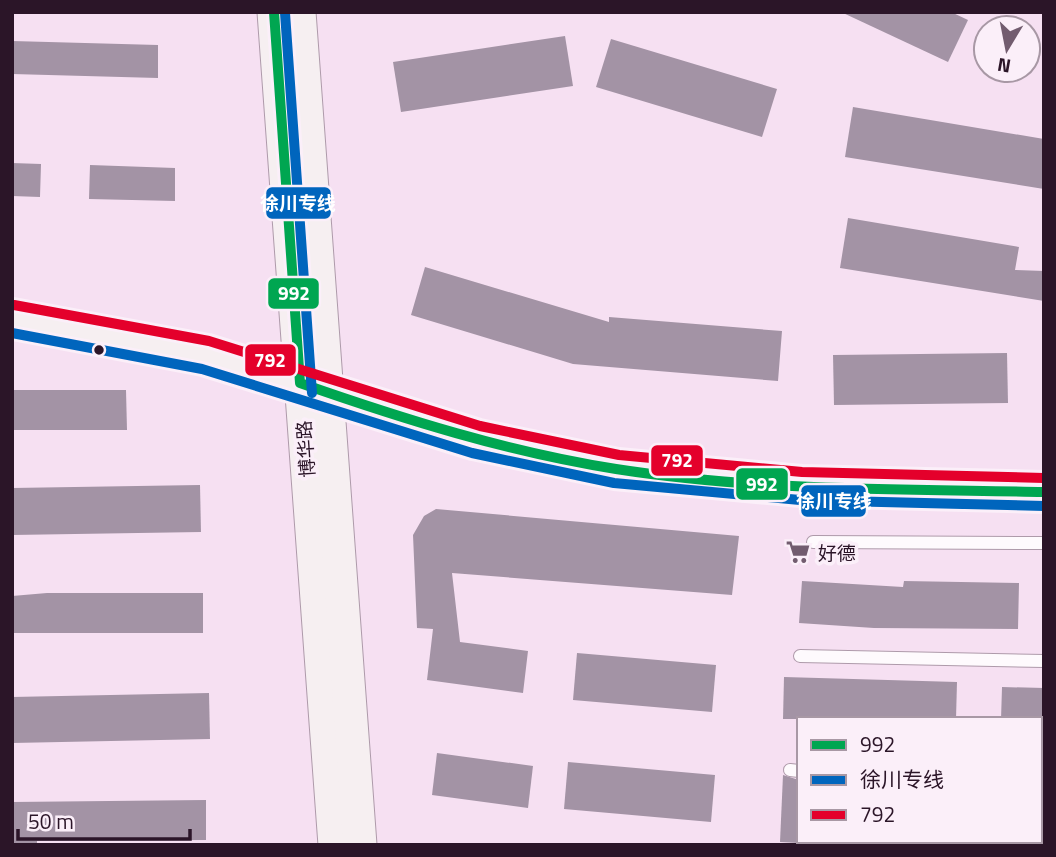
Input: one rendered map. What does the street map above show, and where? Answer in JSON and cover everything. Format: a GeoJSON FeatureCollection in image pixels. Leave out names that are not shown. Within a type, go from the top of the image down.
{"type":"FeatureCollection","features":[{"type":"Feature","properties":{"kind":"street","name":"博华路"},"geometry":{"type":"LineString","coordinates":[[274,12],[360,845]]}},
{"type":"Feature","properties":{"kind":"street","name":"博华路"},"geometry":{"type":"LineString","coordinates":[[299,12],[313,388],[335,845]]}},
{"type":"Feature","properties":{"kind":"street"},"geometry":{"type":"LineString","coordinates":[[12,319],[180,349],[476,440],[617,469],[689,478],[802,486],[1044,492]]}},
{"type":"Feature","properties":{"kind":"lane"},"geometry":{"type":"LineString","coordinates":[[813,542],[1044,543]]}},
{"type":"Feature","properties":{"kind":"lane"},"geometry":{"type":"LineString","coordinates":[[800,656],[1044,661]]}},
{"type":"Feature","properties":{"kind":"building"},"geometry":{"type":"Polygon","coordinates":[[[841,12],[951,12],[968,20],[948,62],[841,12]]]}},
{"type":"Feature","properties":{"kind":"building"},"geometry":{"type":"Polygon","coordinates":[[[565,36],[573,86],[401,112],[393,62],[565,36]]]}},
{"type":"Feature","properties":{"kind":"building"},"geometry":{"type":"Polygon","coordinates":[[[611,39],[777,89],[762,137],[596,87],[611,39]]]}},
{"type":"Feature","properties":{"kind":"building"},"geometry":{"type":"Polygon","coordinates":[[[12,41],[158,45],[158,78],[12,74],[12,41]]]}},
{"type":"Feature","properties":{"kind":"building"},"geometry":{"type":"Polygon","coordinates":[[[853,107],[1044,139],[1044,189],[845,157],[853,107]]]}},
{"type":"Feature","properties":{"kind":"building"},"geometry":{"type":"Polygon","coordinates":[[[12,163],[41,164],[40,197],[12,196],[12,163]]]}},
{"type":"Feature","properties":{"kind":"building"},"geometry":{"type":"Polygon","coordinates":[[[90,165],[175,168],[175,201],[89,199],[90,165]]]}},
{"type":"Feature","properties":{"kind":"building"},"geometry":{"type":"Polygon","coordinates":[[[848,218],[1019,247],[1015,270],[1044,271],[1044,301],[840,268],[848,218]]]}},
{"type":"Feature","properties":{"kind":"building"},"geometry":{"type":"Polygon","coordinates":[[[425,267],[609,322],[609,317],[782,331],[778,381],[573,364],[411,315],[425,267]]]}},
{"type":"Feature","properties":{"kind":"building"},"geometry":{"type":"Polygon","coordinates":[[[1007,353],[1008,403],[834,405],[833,355],[1007,353]]]}},
{"type":"Feature","properties":{"kind":"building"},"geometry":{"type":"Polygon","coordinates":[[[12,390],[126,390],[127,430],[12,430],[12,390]]]}},
{"type":"Feature","properties":{"kind":"building"},"geometry":{"type":"Polygon","coordinates":[[[200,485],[201,532],[12,535],[12,488],[200,485]]]}},
{"type":"Feature","properties":{"kind":"building"},"geometry":{"type":"Polygon","coordinates":[[[436,509],[739,536],[732,595],[452,573],[460,642],[528,651],[523,693],[427,680],[433,629],[417,628],[413,535],[424,516],[436,509]]]}},
{"type":"Feature","properties":{"kind":"building"},"geometry":{"type":"Polygon","coordinates":[[[802,581],[903,587],[904,581],[1019,583],[1018,629],[874,628],[799,623],[802,581]]]}},
{"type":"Feature","properties":{"kind":"building"},"geometry":{"type":"Polygon","coordinates":[[[47,593],[203,593],[203,633],[12,633],[12,596],[47,593]]]}},
{"type":"Feature","properties":{"kind":"building"},"geometry":{"type":"Polygon","coordinates":[[[577,653],[716,665],[712,712],[573,700],[577,653]]]}},
{"type":"Feature","properties":{"kind":"building"},"geometry":{"type":"Polygon","coordinates":[[[784,677],[957,682],[956,717],[783,719],[784,677]]]}},
{"type":"Feature","properties":{"kind":"building"},"geometry":{"type":"Polygon","coordinates":[[[1002,687],[1044,688],[1044,719],[1001,717],[1002,687]]]}},
{"type":"Feature","properties":{"kind":"building"},"geometry":{"type":"Polygon","coordinates":[[[209,693],[210,739],[12,743],[12,697],[209,693]]]}},
{"type":"Feature","properties":{"kind":"building"},"geometry":{"type":"Polygon","coordinates":[[[437,753],[533,766],[528,808],[432,795],[437,753]]]}},
{"type":"Feature","properties":{"kind":"building"},"geometry":{"type":"Polygon","coordinates":[[[568,762],[715,775],[711,822],[564,809],[568,762]]]}},
{"type":"Feature","properties":{"kind":"building"},"geometry":{"type":"Polygon","coordinates":[[[783,775],[797,779],[797,843],[780,842],[783,775]]]}},
{"type":"Feature","properties":{"kind":"building"},"geometry":{"type":"Polygon","coordinates":[[[206,800],[206,840],[37,841],[37,845],[12,845],[12,802],[206,800]]]}},
{"type":"Feature","properties":{"kind":"transit line","name":"992"},"geometry":{"type":"LineString","coordinates":[[274,12],[300,383],[496,444],[616,469],[776,485],[1044,492]]}},
{"type":"Feature","properties":{"kind":"transit line","name":"徐川专线"},"geometry":{"type":"LineString","coordinates":[[285,13],[312,393]]}},
{"type":"Feature","properties":{"kind":"transit line","name":"792"},"geometry":{"type":"LineString","coordinates":[[14,305],[209,341],[480,426],[619,455],[802,472],[1044,478]]}},
{"type":"Feature","properties":{"kind":"transit line","name":"徐川专线"},"geometry":{"type":"LineString","coordinates":[[12,333],[202,369],[472,453],[614,483],[800,500],[1044,506]]}},
{"type":"Feature","properties":{"kind":"place","name":"好德"},"geometry":{"type":"Point","coordinates":[798,552]}}]}
